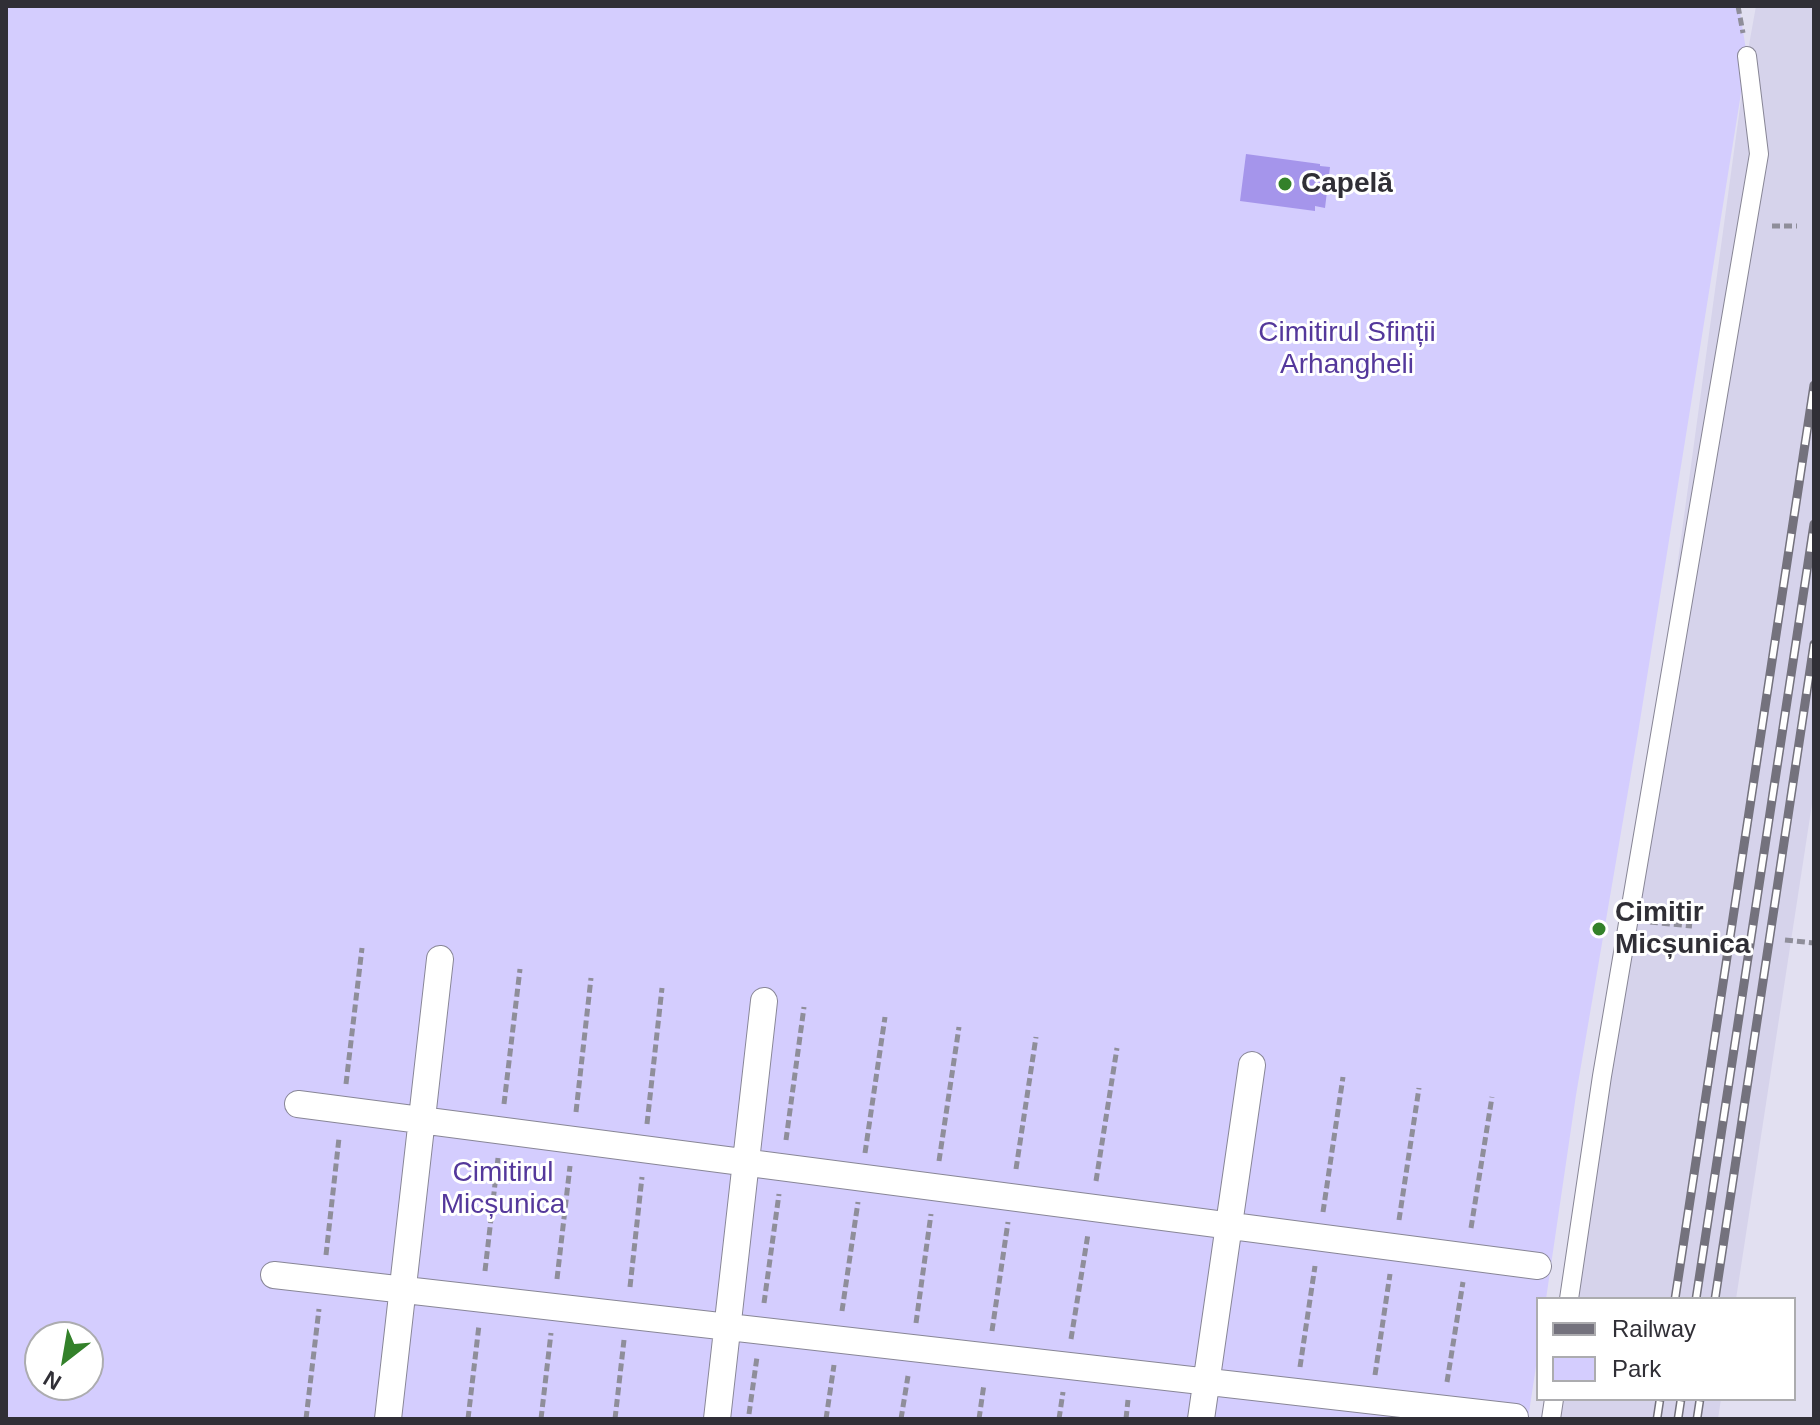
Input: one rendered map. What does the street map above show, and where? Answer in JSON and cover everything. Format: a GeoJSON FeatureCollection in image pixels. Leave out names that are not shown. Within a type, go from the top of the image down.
{"type":"FeatureCollection","features":[{"type":"Feature","properties":{"kind":"street"},"geometry":{"type":"LineString","coordinates":[[388,1419],[440,959]]}},
{"type":"Feature","properties":{"kind":"street"},"geometry":{"type":"LineString","coordinates":[[717,1419],[764,1001]]}},
{"type":"Feature","properties":{"kind":"street"},"geometry":{"type":"LineString","coordinates":[[1201,1419],[1252,1065]]}},
{"type":"Feature","properties":{"kind":"street"},"geometry":{"type":"LineString","coordinates":[[298,1104],[1538,1266]]}},
{"type":"Feature","properties":{"kind":"street"},"geometry":{"type":"LineString","coordinates":[[274,1275],[1515,1417]]}},
{"type":"Feature","properties":{"kind":"lane"},"geometry":{"type":"LineString","coordinates":[[1569,1297],[1602,1076],[1759,154],[1747,56]]}},
{"type":"Feature","properties":{"kind":"path"},"geometry":{"type":"LineString","coordinates":[[1629,919],[1692,926]]}},
{"type":"Feature","properties":{"kind":"path"},"geometry":{"type":"LineString","coordinates":[[1785,940],[1814,943]]}},
{"type":"Feature","properties":{"kind":"path"},"geometry":{"type":"LineString","coordinates":[[306,1419],[362,948]]}},
{"type":"Feature","properties":{"kind":"path"},"geometry":{"type":"LineString","coordinates":[[468,1419],[520,969]]}},
{"type":"Feature","properties":{"kind":"path"},"geometry":{"type":"LineString","coordinates":[[541,1419],[591,978]]}},
{"type":"Feature","properties":{"kind":"path"},"geometry":{"type":"LineString","coordinates":[[615,1419],[662,988]]}},
{"type":"Feature","properties":{"kind":"path"},"geometry":{"type":"LineString","coordinates":[[749,1419],[804,1007]]}},
{"type":"Feature","properties":{"kind":"path"},"geometry":{"type":"LineString","coordinates":[[826,1419],[885,1017]]}},
{"type":"Feature","properties":{"kind":"path"},"geometry":{"type":"LineString","coordinates":[[901,1419],[959,1027]]}},
{"type":"Feature","properties":{"kind":"shaded area"},"geometry":{"type":"Polygon","coordinates":[[[1756,6],[1814,6],[1814,791],[1736,1297],[1577,1297],[1756,6]]]}},
{"type":"Feature","properties":{"kind":"shaded area"},"geometry":{"type":"Polygon","coordinates":[[[1561,1401],[1721,1401],[1718,1419],[1558,1419],[1561,1401]]]}},
{"type":"Feature","properties":{"kind":"green space"},"geometry":{"type":"Polygon","coordinates":[[[6,6],[1739,6],[1747,56],[1576,1095],[1546,1297],[1536,1297],[1536,1366],[1528,1419],[6,1419],[6,6]]]}},
{"type":"Feature","properties":{"kind":"building","name":"Capelă"},"geometry":{"type":"Polygon","coordinates":[[[1246,154],[1330,167],[1325,208],[1315,206],[1315,211],[1240,201],[1246,154]]]}},
{"type":"Feature","properties":{"kind":"railway"},"geometry":{"type":"LineString","coordinates":[[1675,1297],[1814,385]]}},
{"type":"Feature","properties":{"kind":"railway"},"geometry":{"type":"LineString","coordinates":[[1696,1297],[1814,524]]}},
{"type":"Feature","properties":{"kind":"railway"},"geometry":{"type":"LineString","coordinates":[[1715,1297],[1814,644]]}},
{"type":"Feature","properties":{"kind":"railway"},"geometry":{"type":"LineString","coordinates":[[1657,1419],[1660,1401]]}},
{"type":"Feature","properties":{"kind":"railway"},"geometry":{"type":"LineString","coordinates":[[1678,1419],[1681,1401]]}},
{"type":"Feature","properties":{"kind":"railway"},"geometry":{"type":"LineString","coordinates":[[1697,1419],[1700,1401]]}},
{"type":"Feature","properties":{"kind":"place","name":"Capelă"},"geometry":{"type":"Point","coordinates":[1285,184]}},
{"type":"Feature","properties":{"kind":"place","name":"Cimitir Micșunica"},"geometry":{"type":"Point","coordinates":[1599,929]}},
{"type":"Feature","properties":{"kind":"park label","name":"Cimitirul Sfinții Arhangheli"},"geometry":{"type":"Point","coordinates":[1347,349]}},
{"type":"Feature","properties":{"kind":"park label","name":"Cimitirul Micșunica"},"geometry":{"type":"Point","coordinates":[503,1189]}}]}
